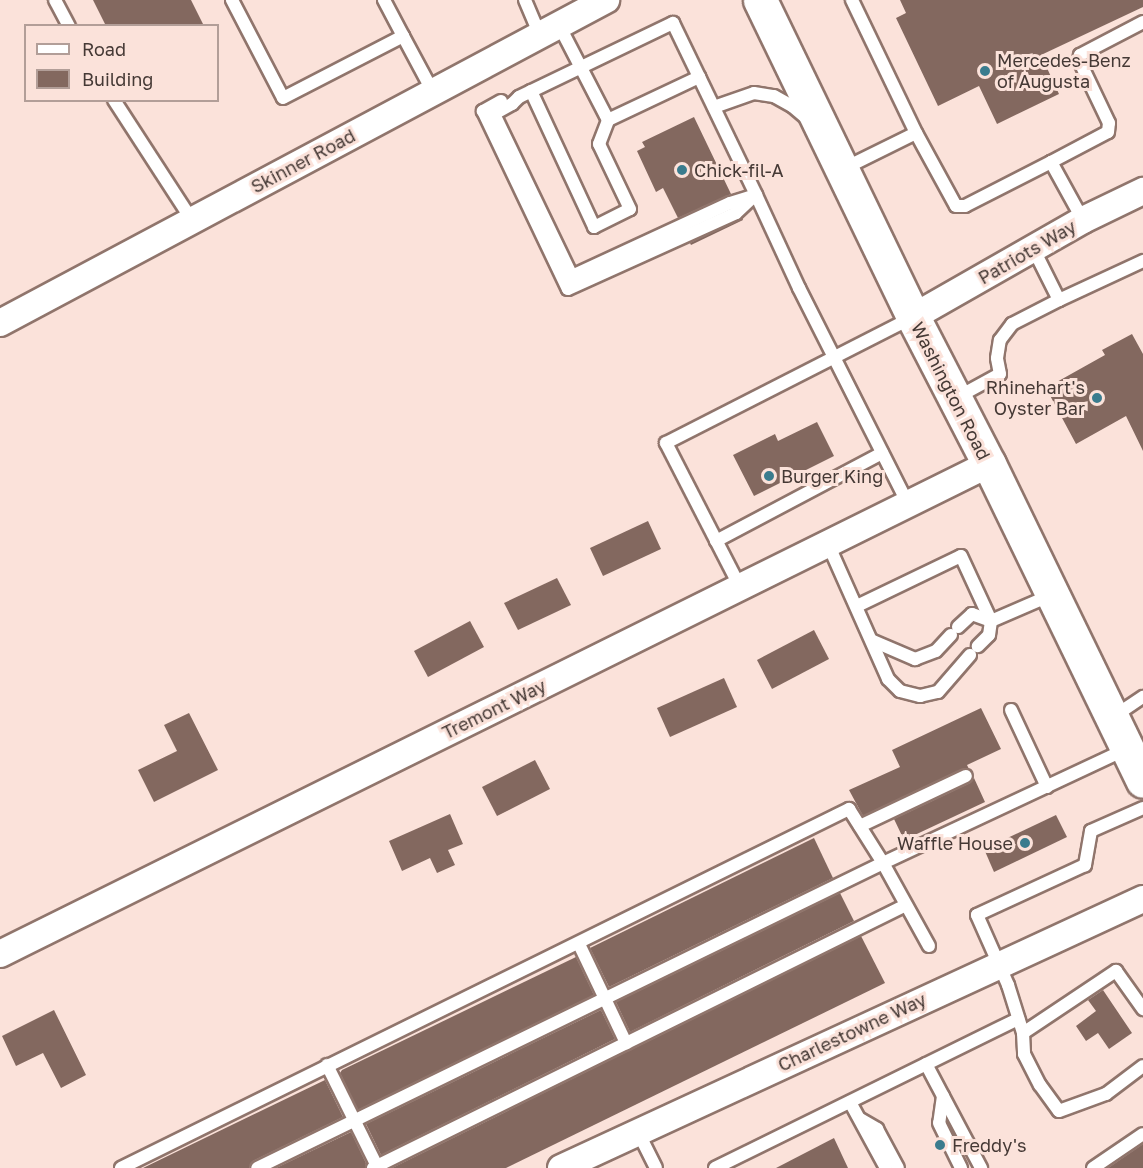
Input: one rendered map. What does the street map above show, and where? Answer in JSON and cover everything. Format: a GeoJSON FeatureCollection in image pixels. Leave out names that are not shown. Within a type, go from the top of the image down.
{"type":"FeatureCollection","features":[{"type":"Feature","properties":{"kind":"main road","name":"Washington Road"},"geometry":{"type":"LineString","coordinates":[[763,1],[913,317],[989,464],[1143,781]]}},
{"type":"Feature","properties":{"kind":"street","name":"Skinner Road"},"geometry":{"type":"LineString","coordinates":[[0,323],[606,0]]}},
{"type":"Feature","properties":{"kind":"street","name":"Patriots Way"},"geometry":{"type":"LineString","coordinates":[[913,317],[1083,220],[1143,191]]}},
{"type":"Feature","properties":{"kind":"street","name":"Tremont Way"},"geometry":{"type":"LineString","coordinates":[[0,954],[989,464]]}},
{"type":"Feature","properties":{"kind":"street","name":"Charlestowne Way"},"geometry":{"type":"LineString","coordinates":[[561,1168],[1143,898]]}},
{"type":"Feature","properties":{"kind":"lane"},"geometry":{"type":"LineString","coordinates":[[55,0],[68,24]]}},
{"type":"Feature","properties":{"kind":"lane"},"geometry":{"type":"LineString","coordinates":[[232,0],[283,98],[403,36]]}},
{"type":"Feature","properties":{"kind":"lane"},"geometry":{"type":"LineString","coordinates":[[384,0],[433,92]]}},
{"type":"Feature","properties":{"kind":"lane"},"geometry":{"type":"LineString","coordinates":[[525,0],[581,67],[608,120]]}},
{"type":"Feature","properties":{"kind":"lane"},"geometry":{"type":"LineString","coordinates":[[852,0],[916,133],[956,206],[965,206],[1108,132],[1109,123],[1079,60],[1080,55],[1143,22]]}},
{"type":"Feature","properties":{"kind":"lane"},"geometry":{"type":"LineString","coordinates":[[756,195],[730,203],[572,276],[494,114],[512,104],[519,97],[673,23],[714,107],[834,358],[908,504]]}},
{"type":"Feature","properties":{"kind":"lane"},"geometry":{"type":"LineString","coordinates":[[531,91],[594,226],[630,209],[599,144],[608,120],[699,77]]}},
{"type":"Feature","properties":{"kind":"lane"},"geometry":{"type":"LineString","coordinates":[[714,107],[754,93],[774,96],[792,106],[809,121],[840,166],[916,133]]}},
{"type":"Feature","properties":{"kind":"lane"},"geometry":{"type":"LineString","coordinates":[[115,102],[192,220]]}},
{"type":"Feature","properties":{"kind":"lane"},"geometry":{"type":"LineString","coordinates":[[1051,162],[1083,220]]}},
{"type":"Feature","properties":{"kind":"lane"},"geometry":{"type":"LineString","coordinates":[[1033,248],[1059,300]]}},
{"type":"Feature","properties":{"kind":"lane"},"geometry":{"type":"LineString","coordinates":[[955,399],[1000,374],[998,358],[1000,340],[1012,324],[1143,261]]}},
{"type":"Feature","properties":{"kind":"lane"},"geometry":{"type":"LineString","coordinates":[[740,587],[666,443],[913,317]]}},
{"type":"Feature","properties":{"kind":"lane"},"geometry":{"type":"LineString","coordinates":[[716,541],[882,453]]}},
{"type":"Feature","properties":{"kind":"lane"},"geometry":{"type":"LineString","coordinates":[[828,544],[856,606],[873,641],[888,680],[900,691],[920,696],[938,692],[989,635],[991,621],[961,556],[856,606]]}},
{"type":"Feature","properties":{"kind":"lane"},"geometry":{"type":"LineString","coordinates":[[873,641],[915,659],[936,651],[972,614],[991,621],[1052,594]]}},
{"type":"Feature","properties":{"kind":"lane"},"geometry":{"type":"LineString","coordinates":[[1112,717],[1143,697]]}},
{"type":"Feature","properties":{"kind":"lane"},"geometry":{"type":"LineString","coordinates":[[1011,710],[1047,787]]}},
{"type":"Feature","properties":{"kind":"lane"},"geometry":{"type":"LineString","coordinates":[[257,1168],[604,997],[1127,748]]}},
{"type":"Feature","properties":{"kind":"lane"},"geometry":{"type":"LineString","coordinates":[[860,826],[966,776]]}},
{"type":"Feature","properties":{"kind":"lane"},"geometry":{"type":"LineString","coordinates":[[1143,808],[1091,831],[1084,866],[977,915],[1008,985],[1023,1033],[1024,1054],[1040,1085],[1059,1111],[1106,1094],[1143,1066]]}},
{"type":"Feature","properties":{"kind":"lane"},"geometry":{"type":"LineString","coordinates":[[121,1168],[849,809],[883,863],[929,946]]}},
{"type":"Feature","properties":{"kind":"lane"},"geometry":{"type":"LineString","coordinates":[[327,1065],[375,1167],[906,905]]}},
{"type":"Feature","properties":{"kind":"lane"},"geometry":{"type":"LineString","coordinates":[[579,944],[626,1043]]}},
{"type":"Feature","properties":{"kind":"lane"},"geometry":{"type":"LineString","coordinates":[[1023,1033],[1116,971],[1143,1009]]}},
{"type":"Feature","properties":{"kind":"lane"},"geometry":{"type":"LineString","coordinates":[[715,1168],[1018,1019]]}},
{"type":"Feature","properties":{"kind":"lane"},"geometry":{"type":"LineString","coordinates":[[926,1064],[981,1168]]}},
{"type":"Feature","properties":{"kind":"lane"},"geometry":{"type":"LineString","coordinates":[[943,1096],[939,1123],[962,1168]]}},
{"type":"Feature","properties":{"kind":"lane"},"geometry":{"type":"LineString","coordinates":[[850,1102],[886,1168]]}},
{"type":"Feature","properties":{"kind":"lane"},"geometry":{"type":"LineString","coordinates":[[859,1119],[877,1129],[898,1168]]}},
{"type":"Feature","properties":{"kind":"lane"},"geometry":{"type":"LineString","coordinates":[[638,1132],[656,1168]]}},
{"type":"Feature","properties":{"kind":"lane"},"geometry":{"type":"LineString","coordinates":[[1093,1168],[1143,1134]]}},
{"type":"Feature","properties":{"kind":"building"},"geometry":{"type":"Polygon","coordinates":[[[93,0],[191,0],[203,24],[105,24],[93,0]]]}},
{"type":"Feature","properties":{"kind":"building","name":"Mercedes-Benz of Augusta"},"geometry":{"type":"Polygon","coordinates":[[[900,0],[1143,0],[1143,7],[1041,55],[1059,94],[997,124],[979,86],[938,106],[896,18],[906,13],[900,0]]]}},
{"type":"Feature","properties":{"kind":"building","name":"Chick-fil-A"},"geometry":{"type":"Polygon","coordinates":[[[694,117],[731,194],[678,218],[663,188],[656,192],[637,151],[645,147],[642,142],[694,117]]]}},
{"type":"Feature","properties":{"kind":"building"},"geometry":{"type":"Polygon","coordinates":[[[742,218],[743,220],[691,245],[690,243],[742,218]]]}},
{"type":"Feature","properties":{"kind":"building","name":"Rhinehart's Oyster Bar"},"geometry":{"type":"Polygon","coordinates":[[[1132,334],[1143,354],[1143,451],[1126,416],[1076,444],[1046,388],[1105,355],[1102,350],[1132,334]]]}},
{"type":"Feature","properties":{"kind":"building","name":"Burger King"},"geometry":{"type":"Polygon","coordinates":[[[817,422],[834,456],[754,496],[733,455],[775,434],[778,441],[817,422]]]}},
{"type":"Feature","properties":{"kind":"building"},"geometry":{"type":"Polygon","coordinates":[[[648,521],[661,549],[603,576],[590,548],[648,521]]]}},
{"type":"Feature","properties":{"kind":"building"},"geometry":{"type":"Polygon","coordinates":[[[557,578],[571,605],[518,630],[504,603],[557,578]]]}},
{"type":"Feature","properties":{"kind":"building"},"geometry":{"type":"Polygon","coordinates":[[[470,621],[484,647],[428,677],[414,651],[470,621]]]}},
{"type":"Feature","properties":{"kind":"building"},"geometry":{"type":"Polygon","coordinates":[[[814,630],[829,659],[772,689],[757,660],[814,630]]]}},
{"type":"Feature","properties":{"kind":"building"},"geometry":{"type":"Polygon","coordinates":[[[724,678],[737,707],[670,737],[657,708],[724,678]]]}},
{"type":"Feature","properties":{"kind":"building"},"geometry":{"type":"Polygon","coordinates":[[[981,708],[1001,749],[967,765],[969,769],[962,769],[863,816],[849,790],[900,767],[892,750],[981,708]]]}},
{"type":"Feature","properties":{"kind":"building"},"geometry":{"type":"Polygon","coordinates":[[[189,713],[218,770],[154,802],[138,770],[177,751],[164,725],[189,713]]]}},
{"type":"Feature","properties":{"kind":"building"},"geometry":{"type":"Polygon","coordinates":[[[535,760],[550,789],[497,816],[482,787],[535,760]]]}},
{"type":"Feature","properties":{"kind":"building"},"geometry":{"type":"Polygon","coordinates":[[[974,778],[985,802],[904,840],[894,819],[970,783],[974,778]]]}},
{"type":"Feature","properties":{"kind":"building"},"geometry":{"type":"Polygon","coordinates":[[[450,814],[463,844],[448,850],[455,865],[437,873],[430,858],[402,871],[389,841],[450,814]]]}},
{"type":"Feature","properties":{"kind":"building","name":"Waffle House"},"geometry":{"type":"Polygon","coordinates":[[[1056,815],[1067,837],[994,872],[984,849],[1056,815]]]}},
{"type":"Feature","properties":{"kind":"building"},"geometry":{"type":"Polygon","coordinates":[[[814,838],[833,878],[609,987],[590,948],[814,838]]]}},
{"type":"Feature","properties":{"kind":"building"},"geometry":{"type":"Polygon","coordinates":[[[840,893],[854,921],[630,1032],[616,1002],[840,893]]]}},
{"type":"Feature","properties":{"kind":"building"},"geometry":{"type":"Polygon","coordinates":[[[861,936],[885,983],[506,1168],[392,1168],[861,936]]]}},
{"type":"Feature","properties":{"kind":"building"},"geometry":{"type":"Polygon","coordinates":[[[576,957],[594,995],[358,1110],[340,1073],[342,1070],[576,957]]]}},
{"type":"Feature","properties":{"kind":"building"},"geometry":{"type":"Polygon","coordinates":[[[1103,990],[1132,1033],[1109,1049],[1098,1033],[1086,1041],[1076,1026],[1096,1011],[1088,1000],[1103,990]]]}},
{"type":"Feature","properties":{"kind":"building"},"geometry":{"type":"Polygon","coordinates":[[[54,1010],[86,1075],[61,1088],[43,1053],[16,1066],[2,1036],[54,1010]]]}},
{"type":"Feature","properties":{"kind":"building"},"geometry":{"type":"Polygon","coordinates":[[[601,1010],[615,1039],[381,1155],[366,1124],[601,1010]]]}},
{"type":"Feature","properties":{"kind":"building"},"geometry":{"type":"Polygon","coordinates":[[[325,1080],[343,1117],[253,1161],[249,1168],[143,1168],[325,1080]]]}},
{"type":"Feature","properties":{"kind":"building"},"geometry":{"type":"Polygon","coordinates":[[[351,1132],[366,1163],[365,1168],[276,1168],[351,1132]]]}},
{"type":"Feature","properties":{"kind":"building"},"geometry":{"type":"Polygon","coordinates":[[[834,1138],[848,1168],[776,1168],[834,1138]]]}},
{"type":"Feature","properties":{"kind":"building"},"geometry":{"type":"Polygon","coordinates":[[[1143,1144],[1143,1168],[1108,1168],[1143,1144]]]}},
{"type":"Feature","properties":{"kind":"place","name":"Mercedes-Benz of Augusta"},"geometry":{"type":"Point","coordinates":[985,71]}},
{"type":"Feature","properties":{"kind":"place","name":"Chick-fil-A"},"geometry":{"type":"Point","coordinates":[682,170]}},
{"type":"Feature","properties":{"kind":"place","name":"Rhinehart's Oyster Bar"},"geometry":{"type":"Point","coordinates":[1097,398]}},
{"type":"Feature","properties":{"kind":"place","name":"Burger King"},"geometry":{"type":"Point","coordinates":[769,476]}},
{"type":"Feature","properties":{"kind":"place","name":"Waffle House"},"geometry":{"type":"Point","coordinates":[1025,843]}},
{"type":"Feature","properties":{"kind":"place","name":"Freddy's"},"geometry":{"type":"Point","coordinates":[940,1145]}}]}
